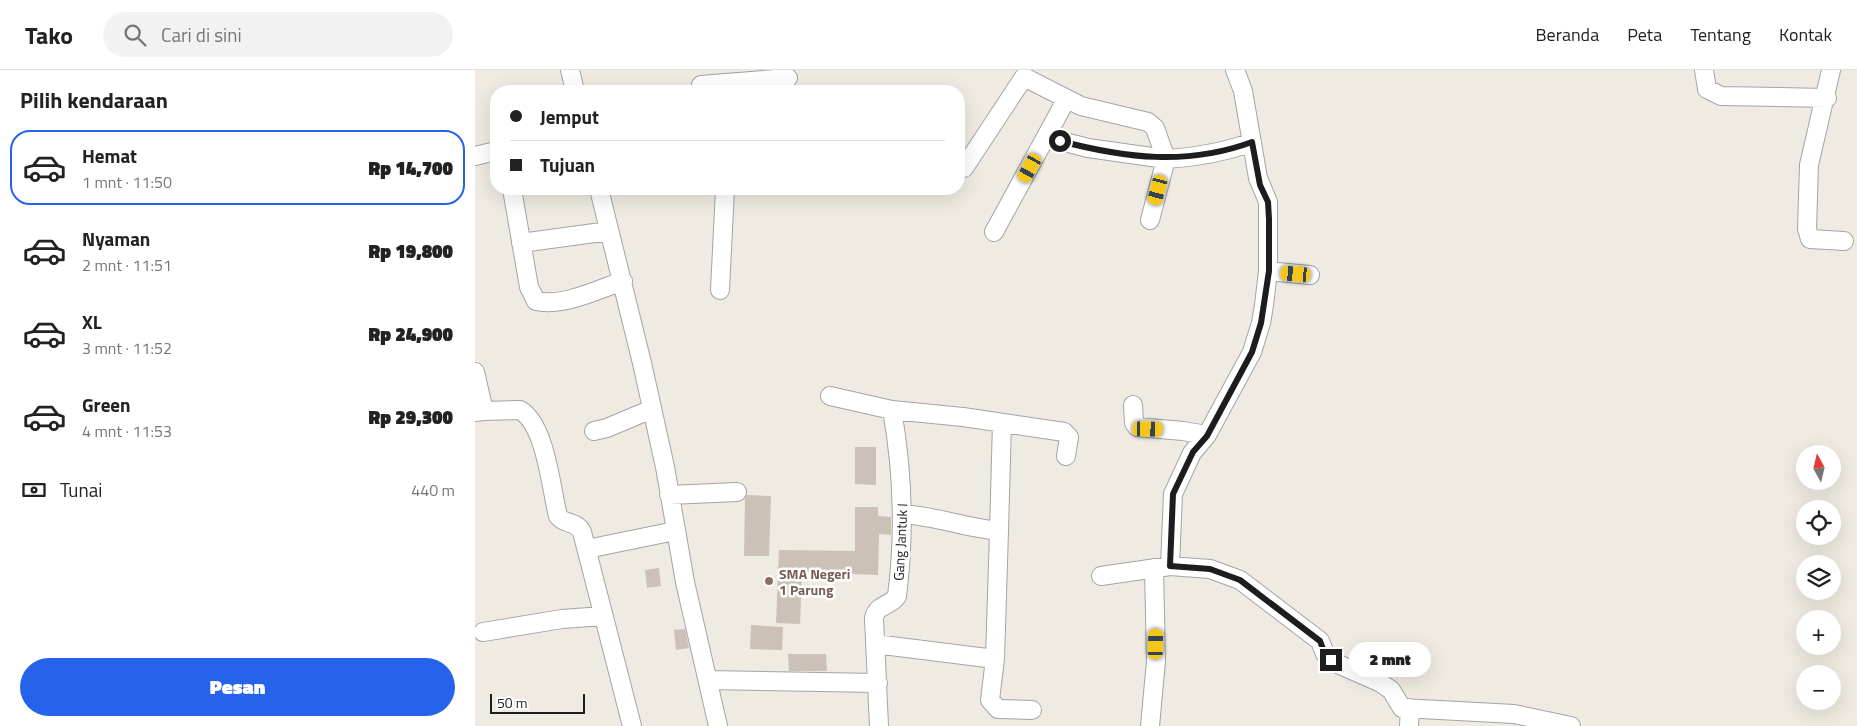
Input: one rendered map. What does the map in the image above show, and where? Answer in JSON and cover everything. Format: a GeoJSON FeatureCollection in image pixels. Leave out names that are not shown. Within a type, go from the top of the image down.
{"type":"FeatureCollection","features":[{"type":"Feature","properties":{"kind":"street"},"geometry":{"type":"LineString","coordinates":[[570,70],[574,85]]}},
{"type":"Feature","properties":{"kind":"street"},"geometry":{"type":"LineString","coordinates":[[1150,726],[1162,567],[1173,494],[1193,452],[1207,436],[1255,344],[1261,323],[1269,271],[1268,202],[1260,185],[1243,91],[1235,70]]}},
{"type":"Feature","properties":{"kind":"street"},"geometry":{"type":"LineString","coordinates":[[1704,70],[1707,89],[1721,96],[1827,98]]}},
{"type":"Feature","properties":{"kind":"street"},"geometry":{"type":"LineString","coordinates":[[1831,70],[1827,98],[1809,165],[1806,192],[1807,235],[1814,240],[1844,241]]}},
{"type":"Feature","properties":{"kind":"street"},"geometry":{"type":"LineString","coordinates":[[965,166],[1018,74],[1065,100],[1081,106],[1148,122],[1155,128],[1166,159],[1150,220]]}},
{"type":"Feature","properties":{"kind":"street"},"geometry":{"type":"LineString","coordinates":[[700,82],[788,78]]}},
{"type":"Feature","properties":{"kind":"street"},"geometry":{"type":"LineString","coordinates":[[994,232],[1065,100]]}},
{"type":"Feature","properties":{"kind":"street"},"geometry":{"type":"LineString","coordinates":[[1046,137],[1089,148],[1166,159],[1195,157],[1232,150],[1252,142]]}},
{"type":"Feature","properties":{"kind":"street"},"geometry":{"type":"LineString","coordinates":[[475,156],[490,152]]}},
{"type":"Feature","properties":{"kind":"street"},"geometry":{"type":"LineString","coordinates":[[513,195],[529,287],[536,301],[549,302],[579,296],[623,281]]}},
{"type":"Feature","properties":{"kind":"street"},"geometry":{"type":"LineString","coordinates":[[600,195],[623,281],[652,409],[675,531],[718,726]]}},
{"type":"Feature","properties":{"kind":"street"},"geometry":{"type":"LineString","coordinates":[[720,290],[725,195]]}},
{"type":"Feature","properties":{"kind":"street"},"geometry":{"type":"LineString","coordinates":[[521,243],[609,231]]}},
{"type":"Feature","properties":{"kind":"street"},"geometry":{"type":"LineString","coordinates":[[1269,271],[1310,275]]}},
{"type":"Feature","properties":{"kind":"street"},"geometry":{"type":"LineString","coordinates":[[475,372],[479,411],[520,410],[528,417],[548,463],[559,518],[578,526],[587,549],[632,726]]}},
{"type":"Feature","properties":{"kind":"street"},"geometry":{"type":"LineString","coordinates":[[830,396],[893,410],[963,417],[1067,433],[1069,437],[1066,456]]}},
{"type":"Feature","properties":{"kind":"street"},"geometry":{"type":"LineString","coordinates":[[1133,405],[1134,423],[1137,427],[1183,431],[1207,436]]}},
{"type":"Feature","properties":{"kind":"street"},"geometry":{"type":"LineString","coordinates":[[594,430],[607,428],[652,409]]}},
{"type":"Feature","properties":{"kind":"street","name":"Gang Jantuk I"},"geometry":{"type":"LineString","coordinates":[[879,726],[875,611],[894,600],[897,596],[901,563],[901,469],[893,410]]}},
{"type":"Feature","properties":{"kind":"street"},"geometry":{"type":"LineString","coordinates":[[1002,423],[995,658],[989,693],[994,706],[1003,710],[1032,710]]}},
{"type":"Feature","properties":{"kind":"street"},"geometry":{"type":"LineString","coordinates":[[669,495],[737,492]]}},
{"type":"Feature","properties":{"kind":"street"},"geometry":{"type":"LineString","coordinates":[[902,514],[930,516],[968,528],[999,531]]}},
{"type":"Feature","properties":{"kind":"street"},"geometry":{"type":"LineString","coordinates":[[587,549],[675,531]]}},
{"type":"Feature","properties":{"kind":"street"},"geometry":{"type":"LineString","coordinates":[[1101,576],[1162,567],[1210,569],[1240,580],[1320,641],[1325,654],[1331,660],[1379,682],[1391,690],[1402,708],[1514,714],[1571,726]]}},
{"type":"Feature","properties":{"kind":"street"},"geometry":{"type":"LineString","coordinates":[[483,632],[603,616]]}},
{"type":"Feature","properties":{"kind":"street"},"geometry":{"type":"LineString","coordinates":[[875,644],[995,658]]}},
{"type":"Feature","properties":{"kind":"street"},"geometry":{"type":"LineString","coordinates":[[708,680],[878,683]]}},
{"type":"Feature","properties":{"kind":"street"},"geometry":{"type":"LineString","coordinates":[[1409,726],[1410,708]]}},
{"type":"Feature","properties":{"kind":"building"},"geometry":{"type":"Polygon","coordinates":[[[855,447],[876,447],[876,485],[855,484],[855,447]]]}},
{"type":"Feature","properties":{"kind":"building"},"geometry":{"type":"Polygon","coordinates":[[[747,495],[771,496],[769,556],[744,556],[745,499],[747,495]]]}},
{"type":"Feature","properties":{"kind":"building"},"geometry":{"type":"Polygon","coordinates":[[[855,507],[878,507],[878,516],[891,517],[891,535],[879,534],[878,575],[802,572],[800,624],[776,623],[779,550],[855,551],[855,507]]]}},
{"type":"Feature","properties":{"kind":"building"},"geometry":{"type":"Polygon","coordinates":[[[659,568],[661,586],[647,588],[645,570],[659,568]]]}},
{"type":"Feature","properties":{"kind":"building"},"geometry":{"type":"Polygon","coordinates":[[[751,625],[783,627],[782,650],[750,649],[751,625]]]}},
{"type":"Feature","properties":{"kind":"building"},"geometry":{"type":"Polygon","coordinates":[[[685,629],[689,648],[676,650],[674,630],[685,629]]]}},
{"type":"Feature","properties":{"kind":"building"},"geometry":{"type":"Polygon","coordinates":[[[788,654],[826,654],[827,671],[789,671],[788,654]]]}},
{"type":"Feature","properties":{"kind":"place","name":"SMA Negeri 1 Parung"},"geometry":{"type":"Point","coordinates":[769,581]}},
{"type":"Feature","properties":{"kind":"route"},"geometry":{"type":"LineString","coordinates":[[1060,141],[1089,148],[1166,159],[1195,157],[1232,150],[1252,142],[1260,185],[1267,195],[1269,219],[1269,271],[1261,323],[1252,352],[1207,436],[1193,452],[1173,494],[1170,566],[1210,569],[1240,580],[1252,587],[1306,632],[1317,638],[1322,644],[1325,654],[1331,660]]}}]}
